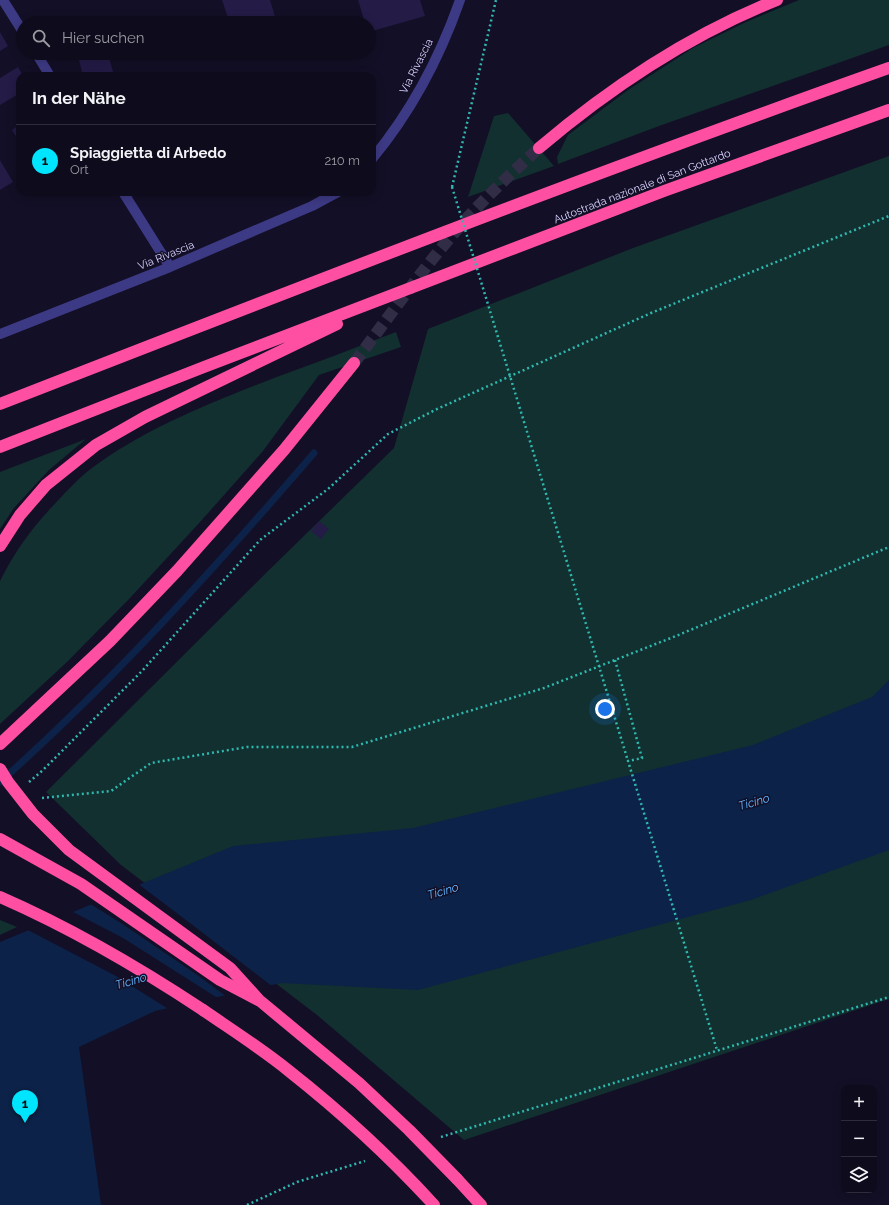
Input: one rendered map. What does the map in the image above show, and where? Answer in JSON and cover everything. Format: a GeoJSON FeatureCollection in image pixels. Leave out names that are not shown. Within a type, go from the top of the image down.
{"type":"FeatureCollection","features":[{"type":"Feature","properties":{"kind":"highway"},"geometry":{"type":"LineString","coordinates":[[539,148],[601,99],[653,63],[710,30],[777,0]]}},
{"type":"Feature","properties":{"kind":"highway"},"geometry":{"type":"LineString","coordinates":[[0,404],[541,195],[889,68]]}},
{"type":"Feature","properties":{"kind":"highway","name":"Autostrada nazionale di San Gottardo"},"geometry":{"type":"LineString","coordinates":[[407,290],[678,186],[889,110]]}},
{"type":"Feature","properties":{"kind":"highway"},"geometry":{"type":"LineString","coordinates":[[0,447],[211,364],[407,290]]}},
{"type":"Feature","properties":{"kind":"highway"},"geometry":{"type":"LineString","coordinates":[[0,546],[20,515],[46,485],[96,445],[145,417],[407,290]]}},
{"type":"Feature","properties":{"kind":"highway"},"geometry":{"type":"LineString","coordinates":[[0,744],[110,641],[177,571],[284,450],[354,363]]}},
{"type":"Feature","properties":{"kind":"highway"},"geometry":{"type":"LineString","coordinates":[[0,769],[8,782],[33,814],[69,850],[230,968],[259,1000],[359,1083],[409,1130],[481,1205]]}},
{"type":"Feature","properties":{"kind":"highway"},"geometry":{"type":"LineString","coordinates":[[0,839],[81,884],[220,980],[259,1000]]}},
{"type":"Feature","properties":{"kind":"highway"},"geometry":{"type":"LineString","coordinates":[[0,897],[66,928],[136,967],[197,1005],[248,1041],[289,1071],[362,1133],[434,1205]]}},
{"type":"Feature","properties":{"kind":"street"},"geometry":{"type":"LineString","coordinates":[[3,0],[16,21]]}},
{"type":"Feature","properties":{"kind":"street","name":"Via Rivascia"},"geometry":{"type":"LineString","coordinates":[[376,154],[386,142],[424,82],[453,20],[460,0]]}},
{"type":"Feature","properties":{"kind":"street"},"geometry":{"type":"LineString","coordinates":[[40,60],[48,72]]}},
{"type":"Feature","properties":{"kind":"street"},"geometry":{"type":"LineString","coordinates":[[126,196],[170,267]]}},
{"type":"Feature","properties":{"kind":"street","name":"Via Rivascia"},"geometry":{"type":"LineString","coordinates":[[0,334],[170,267],[312,206],[331,196]]}},
{"type":"Feature","properties":{"kind":"path"},"geometry":{"type":"LineString","coordinates":[[496,0],[452,187],[717,1050]]}},
{"type":"Feature","properties":{"kind":"path"},"geometry":{"type":"LineString","coordinates":[[24,786],[42,771],[142,671],[260,540],[328,489],[388,434],[437,409],[651,313],[889,216]]}},
{"type":"Feature","properties":{"kind":"path"},"geometry":{"type":"LineString","coordinates":[[36,798],[111,791],[151,763],[247,747],[352,747],[544,688],[676,636],[889,548]]}},
{"type":"Feature","properties":{"kind":"path"},"geometry":{"type":"LineString","coordinates":[[615,660],[642,758],[628,762]]}},
{"type":"Feature","properties":{"kind":"path"},"geometry":{"type":"LineString","coordinates":[[439,1138],[889,997]]}},
{"type":"Feature","properties":{"kind":"path"},"geometry":{"type":"LineString","coordinates":[[247,1205],[297,1182],[372,1159]]}},
{"type":"Feature","properties":{"kind":"green space"},"geometry":{"type":"Polygon","coordinates":[[[799,0],[889,0],[889,45],[659,126],[558,164],[557,157],[568,135],[628,90],[693,48],[746,22],[799,0]]]}},
{"type":"Feature","properties":{"kind":"green space"},"geometry":{"type":"Polygon","coordinates":[[[508,113],[554,166],[468,197],[494,116],[508,113]]]}},
{"type":"Feature","properties":{"kind":"green space"},"geometry":{"type":"Polygon","coordinates":[[[889,156],[889,999],[464,1140],[317,1015],[121,865],[46,792],[394,448],[428,329],[633,248],[889,156]]]}},
{"type":"Feature","properties":{"kind":"green space"},"geometry":{"type":"Polygon","coordinates":[[[396,332],[401,347],[319,375],[263,451],[201,521],[130,598],[67,662],[0,724],[0,581],[28,535],[76,482],[88,471],[131,442],[178,418],[250,387],[396,332]]]}},
{"type":"Feature","properties":{"kind":"green space"},"geometry":{"type":"Polygon","coordinates":[[[86,439],[49,470],[14,508],[0,529],[0,472],[86,439]]]}},
{"type":"Feature","properties":{"kind":"green space"},"geometry":{"type":"Polygon","coordinates":[[[0,920],[17,927],[0,935],[0,920]]]}},
{"type":"Feature","properties":{"kind":"water","name":"Ticino"},"geometry":{"type":"Polygon","coordinates":[[[889,680],[889,850],[751,900],[418,990],[281,983],[155,1011],[79,1047],[101,1205],[0,1205],[0,942],[233,846],[413,828],[753,745],[872,697],[889,680]]]}},
{"type":"Feature","properties":{"kind":"pier"},"geometry":{"type":"Polygon","coordinates":[[[137,883],[273,987],[227,997],[196,974],[89,903],[137,883]]]}},
{"type":"Feature","properties":{"kind":"pier"},"geometry":{"type":"Polygon","coordinates":[[[71,911],[123,938],[219,999],[170,1010],[116,976],[26,929],[71,911]]]}},
{"type":"Feature","properties":{"kind":"building"},"geometry":{"type":"Polygon","coordinates":[[[222,0],[270,0],[275,16],[227,16],[222,0]]]}},
{"type":"Feature","properties":{"kind":"building"},"geometry":{"type":"Polygon","coordinates":[[[358,0],[420,0],[425,16],[376,30],[376,16],[363,16],[358,0]]]}},
{"type":"Feature","properties":{"kind":"building"},"geometry":{"type":"Polygon","coordinates":[[[0,32],[8,46],[0,51],[0,32]]]}},
{"type":"Feature","properties":{"kind":"building"},"geometry":{"type":"Polygon","coordinates":[[[79,60],[110,60],[113,72],[82,72],[79,60]]]}},
{"type":"Feature","properties":{"kind":"building"},"geometry":{"type":"Polygon","coordinates":[[[18,67],[21,72],[16,72],[16,95],[0,105],[0,78],[18,67]]]}},
{"type":"Feature","properties":{"kind":"building"},"geometry":{"type":"Polygon","coordinates":[[[16,127],[16,136],[12,130],[16,127]]]}},
{"type":"Feature","properties":{"kind":"building"},"geometry":{"type":"Polygon","coordinates":[[[0,160],[13,182],[0,190],[0,160]]]}},
{"type":"Feature","properties":{"kind":"building"},"geometry":{"type":"Polygon","coordinates":[[[319,521],[329,529],[321,539],[311,531],[319,521]]]}},
{"type":"Feature","properties":{"kind":"waterway"},"geometry":{"type":"LineString","coordinates":[[0,782],[42,744],[123,664],[201,581],[314,453]]}},
{"type":"Feature","properties":{"kind":"tunnel"},"geometry":{"type":"LineString","coordinates":[[354,363],[424,270],[454,233],[486,198],[539,148]]}},
{"type":"Feature","properties":{"kind":"place","name":"Spiaggietta di Arbedo"},"geometry":{"type":"Point","coordinates":[25,1123]}}]}
